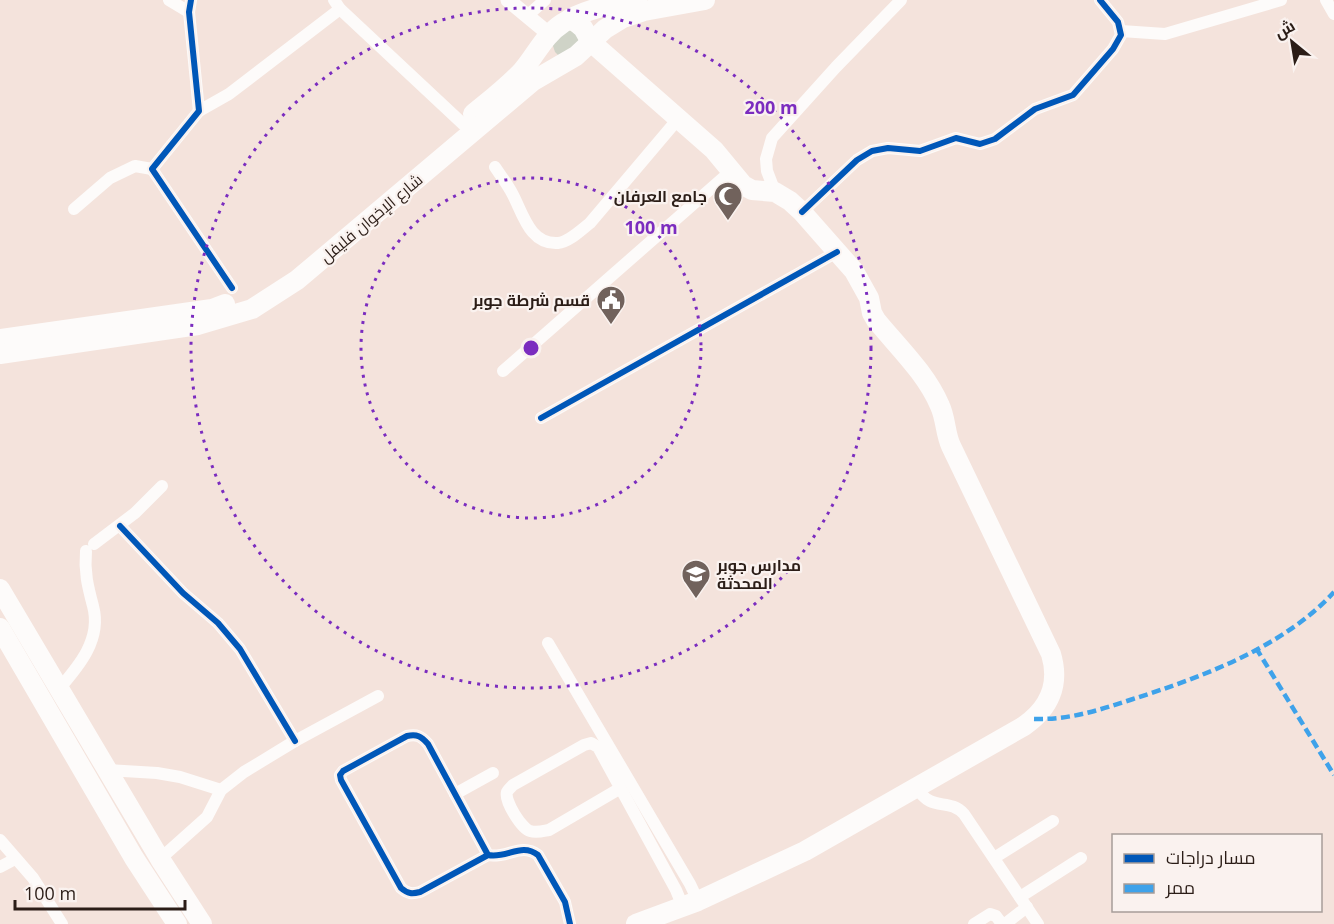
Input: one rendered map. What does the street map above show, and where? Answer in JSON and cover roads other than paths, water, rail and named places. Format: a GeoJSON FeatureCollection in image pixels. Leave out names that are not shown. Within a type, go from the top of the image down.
{"type":"FeatureCollection","features":[{"type":"Feature","properties":{"kind":"main road","name":"شارع الإخوان فليفل"},"geometry":{"type":"LineString","coordinates":[[0,354],[252,309],[282,291],[405,181],[463,123],[515,78],[546,38],[571,18],[637,0]]}},
{"type":"Feature","properties":{"kind":"main road","name":"شارع الإخوان فليفل"},"geometry":{"type":"LineString","coordinates":[[405,181],[533,81],[576,56],[605,29],[622,18],[644,11],[705,0]]}},
{"type":"Feature","properties":{"kind":"main road"},"geometry":{"type":"LineString","coordinates":[[571,18],[583,28],[591,42],[717,153],[747,188],[775,192],[790,201],[858,278],[869,298],[876,320],[916,367],[937,400],[943,413],[945,431],[951,446],[1051,654],[1054,665],[1053,689],[1046,706],[1034,719],[805,851],[648,922]]}},
{"type":"Feature","properties":{"kind":"main road"},"geometry":{"type":"LineString","coordinates":[[546,38],[548,55],[558,66]]}},
{"type":"Feature","properties":{"kind":"main road","name":"شارع الإخوان فليفل"},"geometry":{"type":"LineString","coordinates":[[0,339],[213,315]]}},
{"type":"Feature","properties":{"kind":"main road"},"geometry":{"type":"LineString","coordinates":[[0,589],[160,859],[202,924]]}},
{"type":"Feature","properties":{"kind":"main road"},"geometry":{"type":"LineString","coordinates":[[0,628],[134,858],[177,924]]}},
{"type":"Feature","properties":{"kind":"street"},"geometry":{"type":"LineString","coordinates":[[169,0],[190,6],[199,111]]}},
{"type":"Feature","properties":{"kind":"street"},"geometry":{"type":"LineString","coordinates":[[508,0],[528,15],[546,38]]}},
{"type":"Feature","properties":{"kind":"street"},"geometry":{"type":"LineString","coordinates":[[528,15],[545,0]]}},
{"type":"Feature","properties":{"kind":"street"},"geometry":{"type":"LineString","coordinates":[[775,192],[766,165],[766,151],[772,138],[901,0]]}},
{"type":"Feature","properties":{"kind":"street"},"geometry":{"type":"LineString","coordinates":[[802,212],[857,159],[872,151],[888,148],[920,151],[956,138],[975,143],[986,143],[995,139],[1035,109],[1069,98],[1077,92],[1113,50],[1120,38],[1121,31],[1118,22],[1100,0]]}},
{"type":"Feature","properties":{"kind":"street"},"geometry":{"type":"LineString","coordinates":[[1121,31],[1166,34],[1281,0]]}},
{"type":"Feature","properties":{"kind":"street"},"geometry":{"type":"LineString","coordinates":[[1326,0],[1334,14]]}},
{"type":"Feature","properties":{"kind":"street"},"geometry":{"type":"LineString","coordinates":[[152,169],[199,111],[229,94],[337,5],[463,123]]}},
{"type":"Feature","properties":{"kind":"street"},"geometry":{"type":"LineString","coordinates":[[495,166],[513,194],[531,231],[542,240],[559,243],[574,236],[590,224],[678,119]]}},
{"type":"Feature","properties":{"kind":"street"},"geometry":{"type":"LineString","coordinates":[[74,209],[110,178],[135,166],[152,169],[231,288]]}},
{"type":"Feature","properties":{"kind":"street"},"geometry":{"type":"LineString","coordinates":[[503,371],[731,171]]}},
{"type":"Feature","properties":{"kind":"street"},"geometry":{"type":"LineString","coordinates":[[541,418],[837,252]]}},
{"type":"Feature","properties":{"kind":"street"},"geometry":{"type":"LineString","coordinates":[[59,689],[79,667],[93,633],[93,608],[85,576],[90,548],[120,526],[162,486]]}},
{"type":"Feature","properties":{"kind":"street"},"geometry":{"type":"LineString","coordinates":[[120,526],[183,593],[230,636],[295,741]]}},
{"type":"Feature","properties":{"kind":"street"},"geometry":{"type":"LineString","coordinates":[[548,643],[690,884],[691,904]]}},
{"type":"Feature","properties":{"kind":"street"},"geometry":{"type":"LineString","coordinates":[[160,859],[207,817],[221,790],[253,766],[378,696]]}},
{"type":"Feature","properties":{"kind":"street"},"geometry":{"type":"LineString","coordinates":[[488,855],[428,744],[422,737],[407,736],[343,771],[340,775],[405,892],[411,894],[420,892],[488,855],[495,856],[522,849],[532,850],[538,855],[565,902],[570,924]]}},
{"type":"Feature","properties":{"kind":"street"},"geometry":{"type":"LineString","coordinates":[[619,789],[549,830],[541,832],[530,831],[523,827],[507,799],[507,791],[513,785],[591,743],[598,747],[676,890],[691,904]]}},
{"type":"Feature","properties":{"kind":"street"},"geometry":{"type":"LineString","coordinates":[[107,770],[169,775],[221,790]]}},
{"type":"Feature","properties":{"kind":"street"},"geometry":{"type":"LineString","coordinates":[[455,794],[493,773]]}},
{"type":"Feature","properties":{"kind":"street"},"geometry":{"type":"LineString","coordinates":[[917,788],[926,799],[933,803],[950,805],[960,810],[1038,924]]}},
{"type":"Feature","properties":{"kind":"street"},"geometry":{"type":"LineString","coordinates":[[994,858],[1053,821]]}},
{"type":"Feature","properties":{"kind":"street"},"geometry":{"type":"LineString","coordinates":[[0,840],[33,878],[62,924]]}},
{"type":"Feature","properties":{"kind":"street"},"geometry":{"type":"LineString","coordinates":[[974,924],[990,914],[996,916],[1004,924],[1023,902],[1081,858]]}},
{"type":"Feature","properties":{"kind":"street"},"geometry":{"type":"LineString","coordinates":[[0,867],[15,859]]}},
{"type":"Feature","properties":{"kind":"place","name":"جامع العرفان"},"geometry":{"type":"Point","coordinates":[728,222]}},
{"type":"Feature","properties":{"kind":"place","name":"قسم شرطة جوبر"},"geometry":{"type":"Point","coordinates":[611,326]}},
{"type":"Feature","properties":{"kind":"place","name":"مدارس جوبر المحدثة"},"geometry":{"type":"Point","coordinates":[696,600]}}]}
